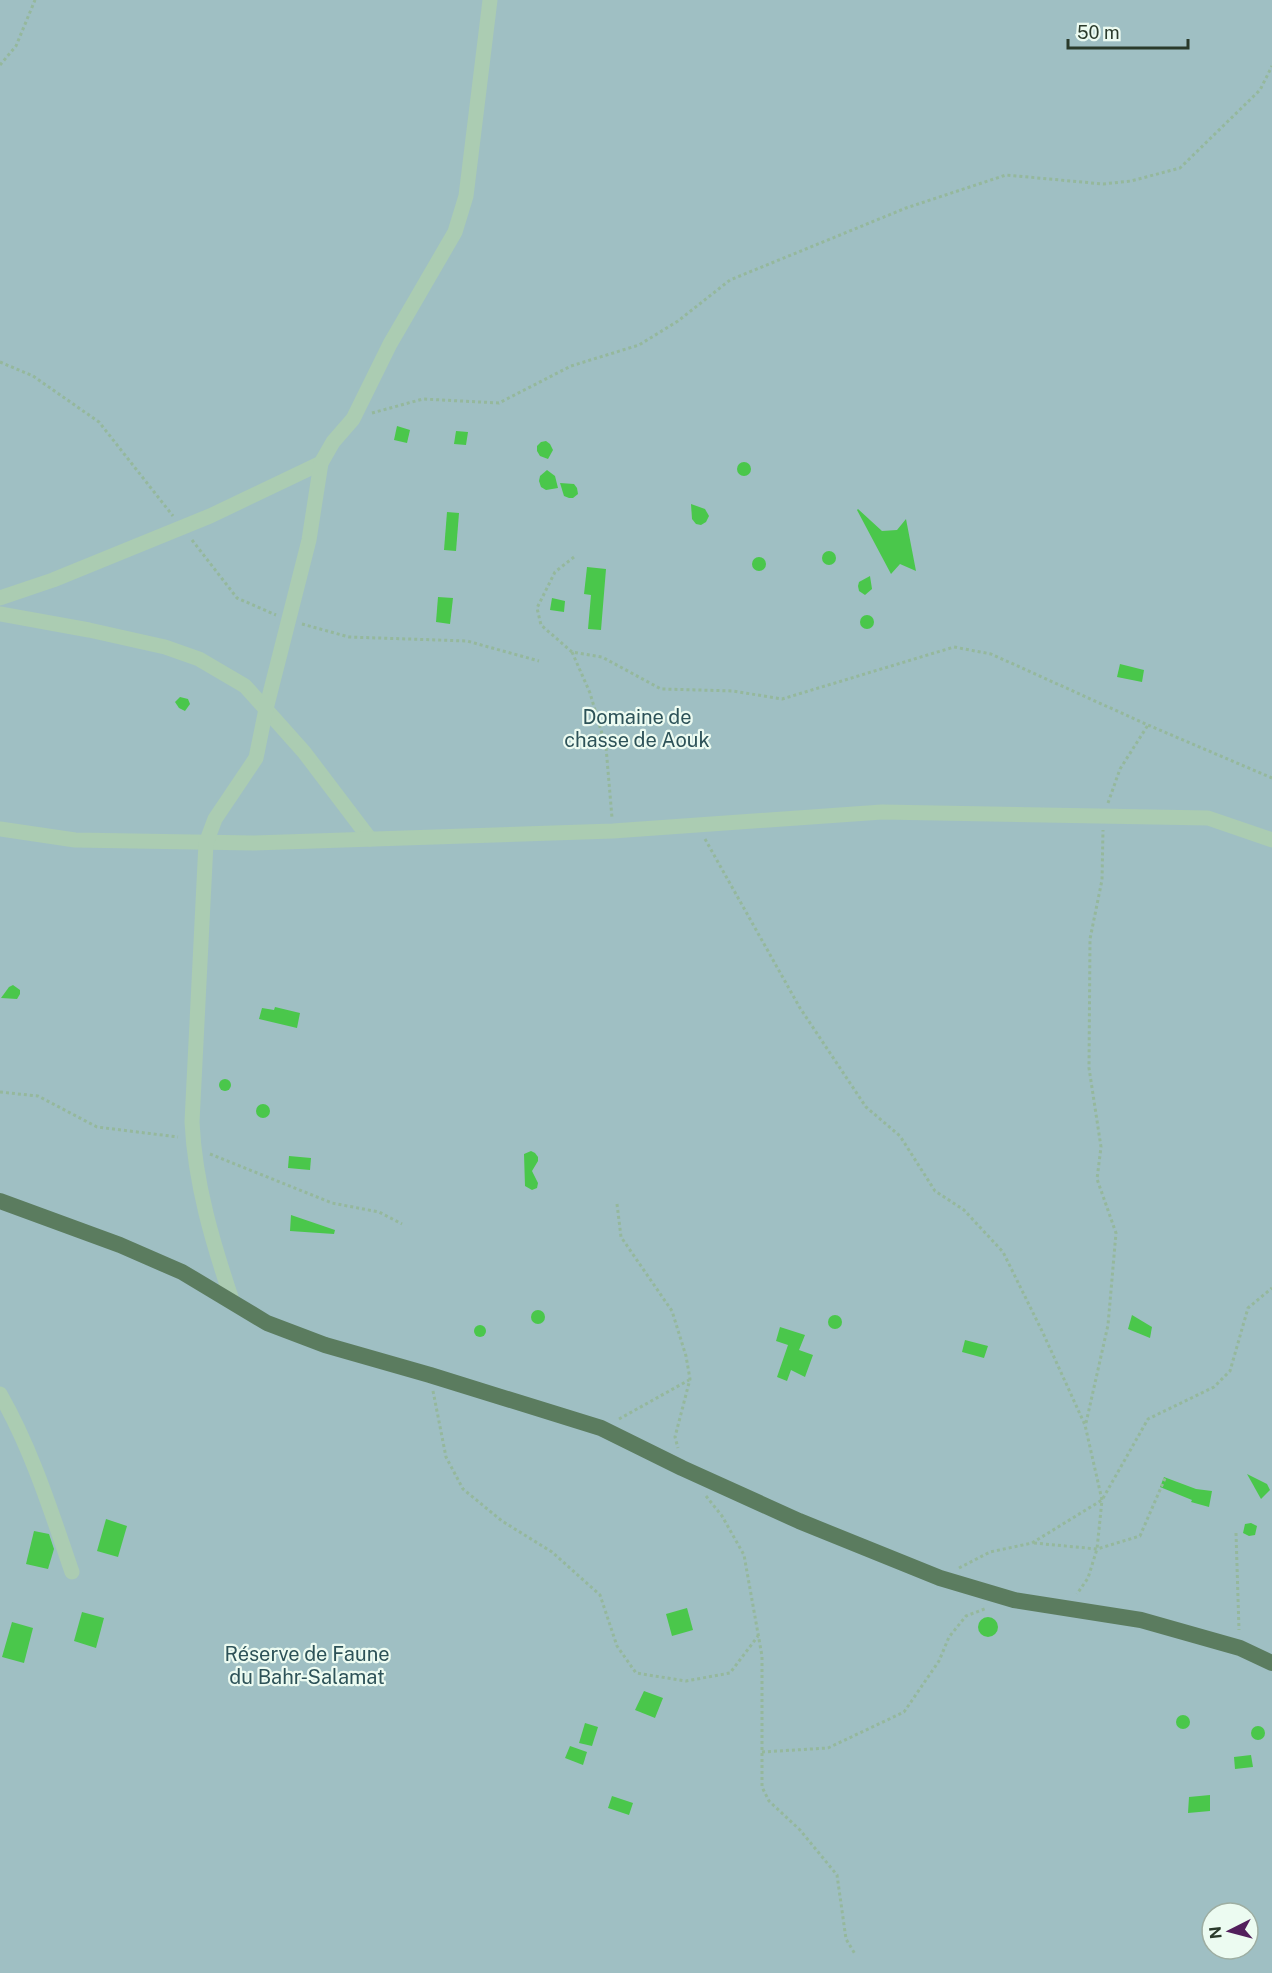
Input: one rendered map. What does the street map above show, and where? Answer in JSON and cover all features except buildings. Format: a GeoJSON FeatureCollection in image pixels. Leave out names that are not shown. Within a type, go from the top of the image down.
{"type":"FeatureCollection","features":[{"type":"Feature","properties":{"kind":"main road"},"geometry":{"type":"LineString","coordinates":[[0,1201],[120,1245],[182,1272],[267,1323],[325,1345],[601,1428],[799,1521],[940,1578],[1011,1599],[1141,1620],[1240,1648],[1272,1663]]}},
{"type":"Feature","properties":{"kind":"street"},"geometry":{"type":"LineString","coordinates":[[233,1303],[210,1234],[193,1148],[192,1122],[206,843],[215,819],[256,758],[266,709],[309,540],[321,463],[333,442],[353,419],[390,344],[455,232],[466,196],[490,0]]}},
{"type":"Feature","properties":{"kind":"street"},"geometry":{"type":"LineString","coordinates":[[0,597],[53,580],[182,528],[321,463]]}},
{"type":"Feature","properties":{"kind":"street"},"geometry":{"type":"LineString","coordinates":[[0,614],[165,647],[199,659],[245,686],[304,752],[370,839]]}},
{"type":"Feature","properties":{"kind":"street"},"geometry":{"type":"LineString","coordinates":[[0,829],[75,840],[206,843],[613,831],[882,812],[1208,818],[1272,840]]}},
{"type":"Feature","properties":{"kind":"street"},"geometry":{"type":"LineString","coordinates":[[0,1394],[16,1422],[46,1494],[72,1572]]}},
{"type":"Feature","properties":{"kind":"path"},"geometry":{"type":"LineString","coordinates":[[0,65],[16,46],[35,0]]}},
{"type":"Feature","properties":{"kind":"path"},"geometry":{"type":"LineString","coordinates":[[353,419],[423,399],[499,403],[572,366],[639,345],[678,321],[730,280],[906,208],[1006,175],[1103,184],[1131,181],[1180,168],[1260,90],[1272,66]]}},
{"type":"Feature","properties":{"kind":"path"},"geometry":{"type":"LineString","coordinates":[[0,362],[33,376],[99,422],[237,598],[289,620],[349,637],[467,641],[539,661]]}},
{"type":"Feature","properties":{"kind":"path"},"geometry":{"type":"LineString","coordinates":[[574,557],[555,572],[537,608],[541,625],[572,652],[590,693],[606,747],[613,831]]}},
{"type":"Feature","properties":{"kind":"path"},"geometry":{"type":"LineString","coordinates":[[572,652],[602,657],[661,689],[734,691],[782,699],[954,647],[991,654],[1272,778]]}},
{"type":"Feature","properties":{"kind":"path"},"geometry":{"type":"LineString","coordinates":[[1085,1425],[1108,1325],[1116,1233],[1097,1179],[1101,1147],[1089,1068],[1090,939],[1102,880],[1103,816],[1120,769],[1148,725]]}},
{"type":"Feature","properties":{"kind":"path"},"geometry":{"type":"LineString","coordinates":[[698,825],[800,1008],[866,1107],[900,1136],[936,1191],[964,1210],[1003,1252],[1043,1333],[1085,1425],[1102,1500],[1097,1549],[1088,1578],[1075,1596],[1055,1606]]}},
{"type":"Feature","properties":{"kind":"path"},"geometry":{"type":"LineString","coordinates":[[617,1204],[621,1237],[672,1311],[686,1356],[690,1379],[675,1437],[682,1468]]}},
{"type":"Feature","properties":{"kind":"path"},"geometry":{"type":"LineString","coordinates":[[1032,1543],[1102,1500],[1148,1419],[1214,1387],[1230,1371],[1248,1308],[1272,1288]]}},
{"type":"Feature","properties":{"kind":"path"},"geometry":{"type":"LineString","coordinates":[[430,1375],[446,1457],[463,1489],[502,1521],[552,1552],[600,1595],[617,1646],[636,1673],[686,1680],[730,1673],[758,1636]]}},
{"type":"Feature","properties":{"kind":"path"},"geometry":{"type":"LineString","coordinates":[[601,1428],[690,1379]]}},
{"type":"Feature","properties":{"kind":"path"},"geometry":{"type":"LineString","coordinates":[[940,1578],[990,1552],[1032,1543],[1097,1549],[1140,1536],[1166,1476]]}},
{"type":"Feature","properties":{"kind":"path"},"geometry":{"type":"LineString","coordinates":[[702,1492],[723,1516],[744,1555],[762,1656],[762,1787],[769,1801],[800,1830],[837,1875],[846,1939],[855,1954]]}},
{"type":"Feature","properties":{"kind":"path"},"geometry":{"type":"LineString","coordinates":[[1236,1533],[1240,1648]]}},
{"type":"Feature","properties":{"kind":"path"},"geometry":{"type":"LineString","coordinates":[[762,1752],[828,1748],[904,1712],[939,1661],[949,1637],[966,1616],[1011,1599]]}},
{"type":"Feature","properties":{"kind":"green space","name":"Domaine de chasse de Aouk"},"geometry":{"type":"Polygon","coordinates":[[[0,0],[1272,0],[1272,1973],[0,1973],[0,0]]]}},
{"type":"Feature","properties":{"kind":"park label","name":"Réserve de Faune du Bahr-Salamat"},"geometry":{"type":"Point","coordinates":[307,1666]}}]}
